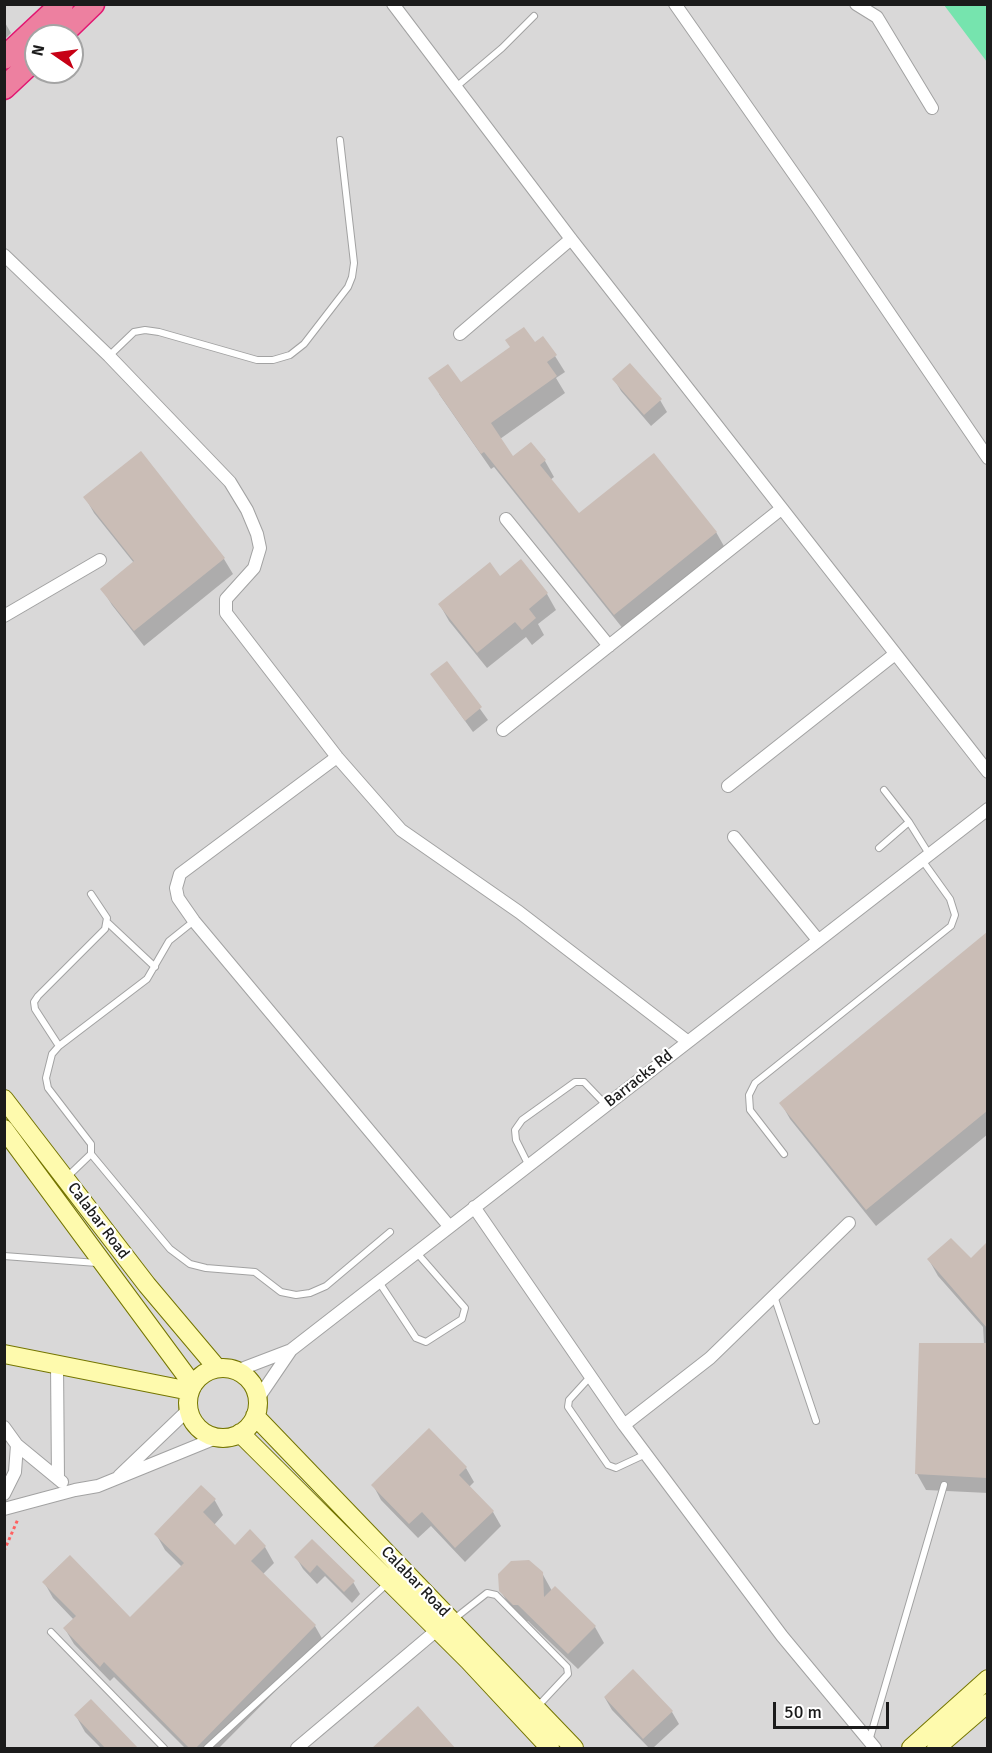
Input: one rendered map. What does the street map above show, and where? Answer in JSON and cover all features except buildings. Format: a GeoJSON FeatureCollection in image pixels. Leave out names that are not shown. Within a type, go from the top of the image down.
{"type":"FeatureCollection","features":[{"type":"Feature","properties":{"kind":"highway"},"geometry":{"type":"LineString","coordinates":[[4,58],[62,4]]}},
{"type":"Feature","properties":{"kind":"highway"},"geometry":{"type":"LineString","coordinates":[[70,24],[85,7]]}},
{"type":"Feature","properties":{"kind":"highway"},"geometry":{"type":"LineString","coordinates":[[4,88],[24,69]]}},
{"type":"Feature","properties":{"kind":"main road","name":"Calabar Road"},"geometry":{"type":"LineString","coordinates":[[4,1099],[147,1285],[217,1368]]}},
{"type":"Feature","properties":{"kind":"main road","name":"Calabar Road"},"geometry":{"type":"LineString","coordinates":[[4,1129],[104,1263],[191,1388]]}},
{"type":"Feature","properties":{"kind":"main road"},"geometry":{"type":"LineString","coordinates":[[4,1354],[191,1388]]}},
{"type":"Feature","properties":{"kind":"main road"},"geometry":{"type":"LineString","coordinates":[[217,1368],[236,1371],[243,1374],[253,1386],[256,1408],[251,1423],[240,1433],[225,1438],[216,1438],[198,1428],[192,1420],[188,1410],[191,1388],[207,1371],[217,1368]]}},
{"type":"Feature","properties":{"kind":"main road","name":"Calabar Road"},"geometry":{"type":"LineString","coordinates":[[256,1408],[550,1748]]}},
{"type":"Feature","properties":{"kind":"main road","name":"Calabar Road"},"geometry":{"type":"LineString","coordinates":[[240,1433],[389,1582],[445,1625],[536,1709],[573,1749]]}},
{"type":"Feature","properties":{"kind":"main road"},"geometry":{"type":"LineString","coordinates":[[911,1749],[987,1679]]}},
{"type":"Feature","properties":{"kind":"main road"},"geometry":{"type":"LineString","coordinates":[[936,1749],[987,1703]]}},
{"type":"Feature","properties":{"kind":"street"},"geometry":{"type":"LineString","coordinates":[[393,4],[571,239],[987,772]]}},
{"type":"Feature","properties":{"kind":"street"},"geometry":{"type":"LineString","coordinates":[[675,4],[817,207],[987,458]]}},
{"type":"Feature","properties":{"kind":"street"},"geometry":{"type":"LineString","coordinates":[[856,4],[877,17],[932,108]]}},
{"type":"Feature","properties":{"kind":"street"},"geometry":{"type":"LineString","coordinates":[[460,334],[571,239]]}},
{"type":"Feature","properties":{"kind":"street"},"geometry":{"type":"LineString","coordinates":[[4,255],[109,356],[230,482],[257,534],[260,548],[254,567],[226,599],[226,614],[337,757],[401,830],[519,912],[687,1041]]}},
{"type":"Feature","properties":{"kind":"street"},"geometry":{"type":"LineString","coordinates":[[503,730],[781,509]]}},
{"type":"Feature","properties":{"kind":"street"},"geometry":{"type":"LineString","coordinates":[[506,519],[609,646]]}},
{"type":"Feature","properties":{"kind":"street"},"geometry":{"type":"LineString","coordinates":[[4,616],[100,560]]}},
{"type":"Feature","properties":{"kind":"street"},"geometry":{"type":"LineString","coordinates":[[728,786],[895,654]]}},
{"type":"Feature","properties":{"kind":"street"},"geometry":{"type":"LineString","coordinates":[[337,757],[180,874],[176,888],[178,898],[194,921],[449,1226]]}},
{"type":"Feature","properties":{"kind":"street","name":"Barracks Rd"},"geometry":{"type":"LineString","coordinates":[[236,1371],[291,1350],[987,809]]}},
{"type":"Feature","properties":{"kind":"street"},"geometry":{"type":"LineString","coordinates":[[734,837],[818,940]]}},
{"type":"Feature","properties":{"kind":"street"},"geometry":{"type":"LineString","coordinates":[[474,1207],[624,1425],[782,1636],[872,1745]]}},
{"type":"Feature","properties":{"kind":"street"},"geometry":{"type":"LineString","coordinates":[[624,1425],[710,1358],[849,1223]]}},
{"type":"Feature","properties":{"kind":"street","name":"Barracks Rd"},"geometry":{"type":"LineString","coordinates":[[256,1408],[291,1350]]}},
{"type":"Feature","properties":{"kind":"street"},"geometry":{"type":"LineString","coordinates":[[57,1364],[58,1479]]}},
{"type":"Feature","properties":{"kind":"street"},"geometry":{"type":"LineString","coordinates":[[114,1481],[188,1410]]}},
{"type":"Feature","properties":{"kind":"street"},"geometry":{"type":"LineString","coordinates":[[4,1427],[17,1445],[75,1490]]}},
{"type":"Feature","properties":{"kind":"street"},"geometry":{"type":"LineString","coordinates":[[4,1509],[114,1481],[216,1438]]}},
{"type":"Feature","properties":{"kind":"street"},"geometry":{"type":"LineString","coordinates":[[4,1494],[15,1472],[17,1445]]}},
{"type":"Feature","properties":{"kind":"street"},"geometry":{"type":"LineString","coordinates":[[297,1749],[445,1625]]}},
{"type":"Feature","properties":{"kind":"lane"},"geometry":{"type":"LineString","coordinates":[[455,87],[502,48],[534,16]]}},
{"type":"Feature","properties":{"kind":"lane"},"geometry":{"type":"LineString","coordinates":[[109,356],[134,332],[145,330],[257,360],[273,360],[290,355],[304,344],[348,286],[352,277],[354,263],[340,140]]}},
{"type":"Feature","properties":{"kind":"lane"},"geometry":{"type":"LineString","coordinates":[[784,1154],[750,1110],[749,1095],[755,1083],[951,926],[955,915],[950,899],[925,857],[909,822],[884,790]]}},
{"type":"Feature","properties":{"kind":"lane"},"geometry":{"type":"LineString","coordinates":[[879,848],[909,822]]}},
{"type":"Feature","properties":{"kind":"lane"},"geometry":{"type":"LineString","coordinates":[[59,1046],[35,1009],[34,1002],[105,929],[107,918],[91,894]]}},
{"type":"Feature","properties":{"kind":"lane"},"geometry":{"type":"LineString","coordinates":[[65,1178],[91,1154],[92,1144],[48,1088],[46,1078],[52,1054],[59,1046],[147,979],[169,941],[194,921]]}},
{"type":"Feature","properties":{"kind":"lane"},"geometry":{"type":"LineString","coordinates":[[106,922],[155,967]]}},
{"type":"Feature","properties":{"kind":"lane"},"geometry":{"type":"LineString","coordinates":[[528,1164],[516,1140],[515,1130],[522,1120],[575,1082],[584,1082],[607,1105]]}},
{"type":"Feature","properties":{"kind":"lane"},"geometry":{"type":"LineString","coordinates":[[91,1154],[170,1249],[190,1264],[206,1268],[255,1272],[281,1292],[296,1295],[310,1293],[326,1286],[390,1232]]}},
{"type":"Feature","properties":{"kind":"lane"},"geometry":{"type":"LineString","coordinates":[[379,1281],[416,1338],[426,1342],[462,1319],[465,1308],[417,1252]]}},
{"type":"Feature","properties":{"kind":"lane"},"geometry":{"type":"LineString","coordinates":[[4,1256],[104,1263]]}},
{"type":"Feature","properties":{"kind":"lane"},"geometry":{"type":"LineString","coordinates":[[774,1296],[816,1420]]}},
{"type":"Feature","properties":{"kind":"lane"},"geometry":{"type":"LineString","coordinates":[[591,1377],[569,1400],[568,1407],[608,1464],[616,1468],[646,1454]]}},
{"type":"Feature","properties":{"kind":"lane"},"geometry":{"type":"LineString","coordinates":[[872,1745],[944,1485]]}},
{"type":"Feature","properties":{"kind":"lane"},"geometry":{"type":"LineString","coordinates":[[207,1749],[389,1582]]}},
{"type":"Feature","properties":{"kind":"lane"},"geometry":{"type":"LineString","coordinates":[[445,1625],[487,1593],[496,1595],[567,1667],[568,1674],[536,1709]]}},
{"type":"Feature","properties":{"kind":"lane"},"geometry":{"type":"LineString","coordinates":[[51,1632],[164,1749]]}},
{"type":"Feature","properties":{"kind":"path"},"geometry":{"type":"LineString","coordinates":[[4,1551],[25,1504]]}},
{"type":"Feature","properties":{"kind":"shaded area"},"geometry":{"type":"Polygon","coordinates":[[[5,5],[987,5],[987,1748],[5,1748],[5,5]]]}},
{"type":"Feature","properties":{"kind":"green space"},"geometry":{"type":"Polygon","coordinates":[[[944,5],[987,5],[987,62],[944,5]]]}}]}
